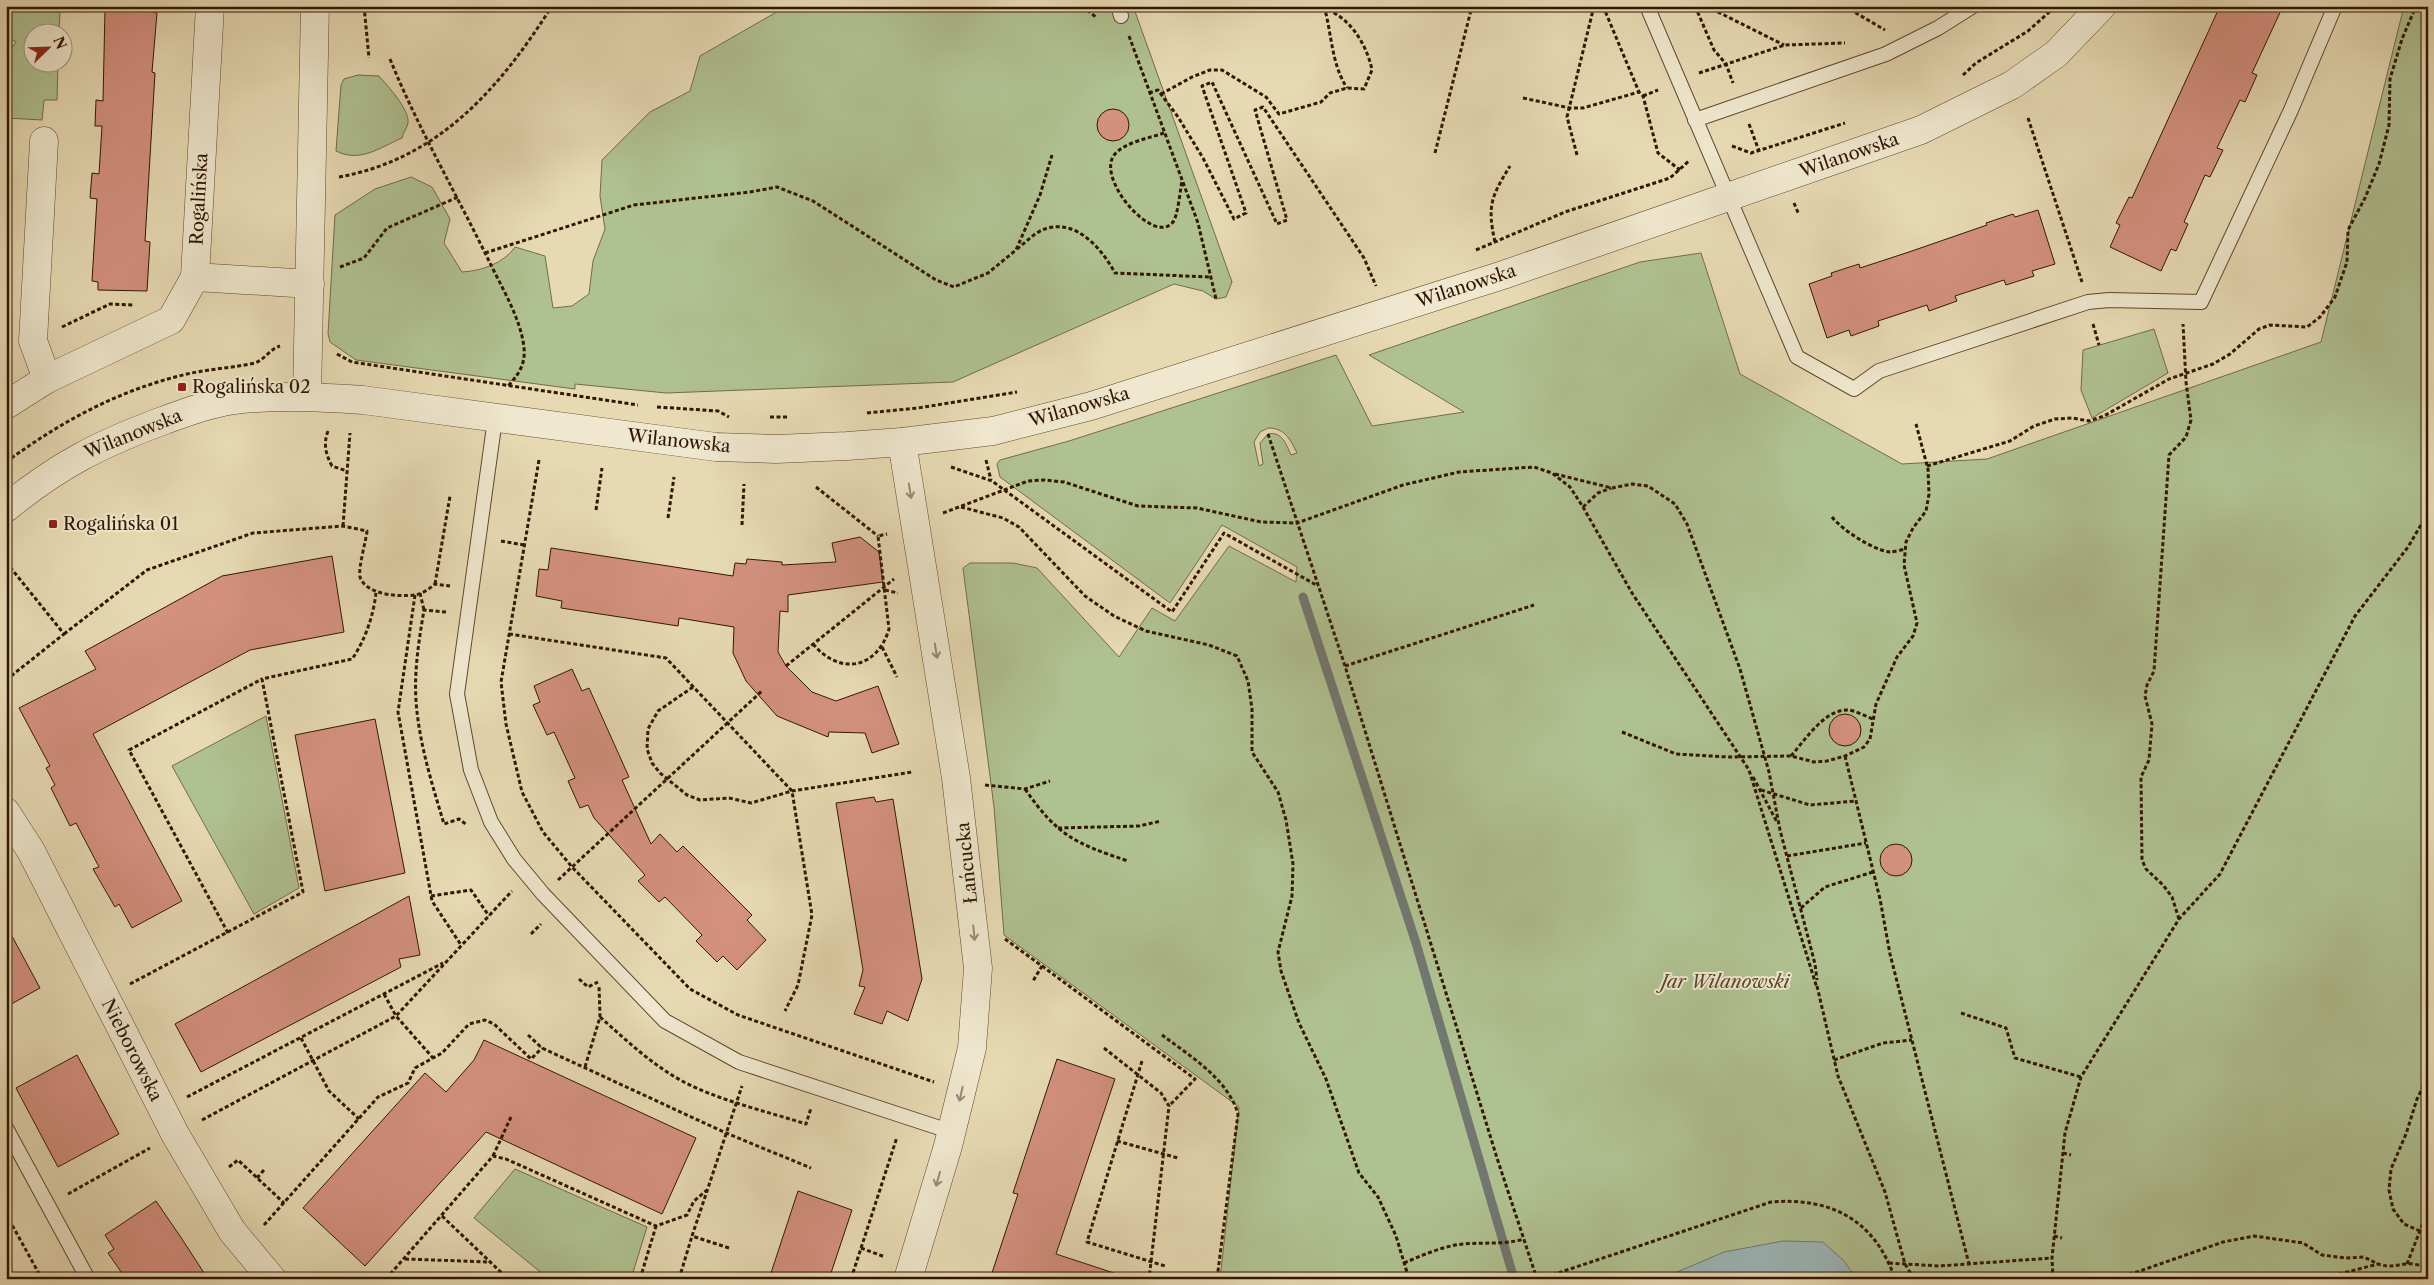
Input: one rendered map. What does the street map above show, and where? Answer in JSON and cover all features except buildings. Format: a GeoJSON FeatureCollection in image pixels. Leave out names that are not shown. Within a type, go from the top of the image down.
{"type":"FeatureCollection","features":[{"type":"Feature","properties":{"kind":"street","name":"Rogalińska"},"geometry":{"type":"LineString","coordinates":[[195,277],[210,6]]}},
{"type":"Feature","properties":{"kind":"street"},"geometry":{"type":"LineString","coordinates":[[307,396],[316,6]]}},
{"type":"Feature","properties":{"kind":"street","name":"Wilanowska"},"geometry":{"type":"LineString","coordinates":[[6,508],[36,484],[76,457],[112,440],[186,413],[232,400],[307,396],[363,400],[716,447],[776,449],[902,442],[993,430],[1091,406],[1503,274],[1921,130],[2012,84],[2056,54],[2102,6]]}},
{"type":"Feature","properties":{"kind":"street"},"geometry":{"type":"LineString","coordinates":[[44,141],[33,341],[47,378]]}},
{"type":"Feature","properties":{"kind":"street"},"geometry":{"type":"LineString","coordinates":[[6,404],[47,378],[171,320],[195,277],[310,284]]}},
{"type":"Feature","properties":{"kind":"street","name":"Łańcucka"},"geometry":{"type":"LineString","coordinates":[[902,442],[956,778],[978,968],[972,1048],[952,1132],[908,1279]]}},
{"type":"Feature","properties":{"kind":"street","name":"Nieborowska"},"geometry":{"type":"LineString","coordinates":[[6,812],[31,851],[175,1134],[232,1231],[272,1279]]}},
{"type":"Feature","properties":{"kind":"lane"},"geometry":{"type":"LineString","coordinates":[[1647,6],[1797,357],[1854,389],[1879,371],[2088,302],[2109,300],[2201,302],[2291,110],[2335,6]]}},
{"type":"Feature","properties":{"kind":"lane"},"geometry":{"type":"LineString","coordinates":[[1695,120],[1742,106],[1886,54],[1938,28],[1973,6]]}},
{"type":"Feature","properties":{"kind":"lane"},"geometry":{"type":"LineString","coordinates":[[495,419],[457,694],[471,770],[491,822],[514,859],[543,894],[665,1021],[738,1062],[952,1132]]}},
{"type":"Feature","properties":{"kind":"lane"},"geometry":{"type":"LineString","coordinates":[[6,1128],[88,1279]]}},
{"type":"Feature","properties":{"kind":"path"},"geometry":{"type":"LineString","coordinates":[[364,6],[369,58]]}},
{"type":"Feature","properties":{"kind":"path"},"geometry":{"type":"LineString","coordinates":[[313,181],[362,173],[394,161],[443,133],[500,80],[552,6]]}},
{"type":"Feature","properties":{"kind":"path"},"geometry":{"type":"LineString","coordinates":[[1435,153],[1472,6]]}},
{"type":"Feature","properties":{"kind":"path"},"geometry":{"type":"LineString","coordinates":[[1577,155],[1567,117],[1594,6]]}},
{"type":"Feature","properties":{"kind":"path"},"geometry":{"type":"LineString","coordinates":[[1603,6],[1639,92],[1643,96],[1658,153],[1680,170]]}},
{"type":"Feature","properties":{"kind":"path"},"geometry":{"type":"LineString","coordinates":[[1695,6],[1714,50],[1726,64],[1759,151]]}},
{"type":"Feature","properties":{"kind":"path"},"geometry":{"type":"LineString","coordinates":[[1706,6],[1785,45]]}},
{"type":"Feature","properties":{"kind":"path"},"geometry":{"type":"LineString","coordinates":[[1844,6],[1888,32],[1879,35]]}},
{"type":"Feature","properties":{"kind":"path"},"geometry":{"type":"LineString","coordinates":[[1957,80],[1976,63],[2028,31],[2056,6]]}},
{"type":"Feature","properties":{"kind":"path"},"geometry":{"type":"LineString","coordinates":[[1927,466],[2010,441],[2034,426],[2054,419],[2072,418],[2089,421],[2104,416],[2169,379],[2213,364],[2230,354],[2259,329],[2270,325],[2307,327],[2320,317],[2335,297],[2347,262],[2348,230],[2365,198],[2379,164],[2389,125],[2390,79],[2402,39],[2416,6]]}},
{"type":"Feature","properties":{"kind":"path"},"geometry":{"type":"LineString","coordinates":[[1161,94],[1192,77],[1210,70],[1222,70],[1266,97],[1279,114],[1322,102],[1330,93],[1347,88],[1364,89],[1372,70],[1365,46],[1339,13],[1324,8],[1332,52],[1340,78],[1347,88]]}},
{"type":"Feature","properties":{"kind":"path"},"geometry":{"type":"LineString","coordinates":[[1120,11],[1198,223],[1209,277],[1216,299]]}},
{"type":"Feature","properties":{"kind":"path"},"geometry":{"type":"LineString","coordinates":[[1706,70],[1785,45],[1852,43]]}},
{"type":"Feature","properties":{"kind":"path"},"geometry":{"type":"LineString","coordinates":[[390,59],[403,92],[485,253],[508,302],[523,341],[523,366],[508,386]]}},
{"type":"Feature","properties":{"kind":"path"},"geometry":{"type":"LineString","coordinates":[[1149,93],[1158,90],[1178,116],[1203,158],[1234,218],[1246,213],[1202,86],[1212,82],[1277,224],[1287,220],[1255,110],[1263,107],[1364,258],[1377,289],[1368,292]]}},
{"type":"Feature","properties":{"kind":"path"},"geometry":{"type":"LineString","coordinates":[[1523,98],[1570,108],[1583,108],[1639,92]]}},
{"type":"Feature","properties":{"kind":"path"},"geometry":{"type":"LineString","coordinates":[[2028,118],[2088,302],[2099,345]]}},
{"type":"Feature","properties":{"kind":"path"},"geometry":{"type":"LineString","coordinates":[[1470,253],[1565,212],[1670,178],[1694,157],[1729,144],[1751,154],[1850,121]]}},
{"type":"Feature","properties":{"kind":"path"},"geometry":{"type":"LineString","coordinates":[[1164,133],[1121,148],[1114,154],[1110,164],[1112,176],[1127,204],[1148,224],[1161,227],[1168,226],[1174,221],[1182,181]]}},
{"type":"Feature","properties":{"kind":"path"},"geometry":{"type":"LineString","coordinates":[[1016,250],[1040,195],[1052,155]]}},
{"type":"Feature","properties":{"kind":"path"},"geometry":{"type":"LineString","coordinates":[[1495,242],[1489,216],[1494,196],[1510,166]]}},
{"type":"Feature","properties":{"kind":"path"},"geometry":{"type":"LineString","coordinates":[[485,253],[634,205],[750,192],[777,187],[813,201],[936,280],[954,287],[988,273],[1044,229],[1059,226],[1082,233],[1106,255],[1115,273],[1209,277]]}},
{"type":"Feature","properties":{"kind":"path"},"geometry":{"type":"LineString","coordinates":[[335,271],[364,258],[387,228],[458,197]]}},
{"type":"Feature","properties":{"kind":"path"},"geometry":{"type":"LineString","coordinates":[[2179,919],[2172,897],[2163,885],[2146,869],[2142,860],[2141,777],[2148,760],[2152,724],[2145,696],[2147,685],[2154,672],[2169,455],[2186,437],[2191,420],[2185,373],[2181,301]]}},
{"type":"Feature","properties":{"kind":"path"},"geometry":{"type":"LineString","coordinates":[[33,341],[110,304],[136,305]]}},
{"type":"Feature","properties":{"kind":"path"},"geometry":{"type":"LineString","coordinates":[[336,354],[352,362],[645,406]]}},
{"type":"Feature","properties":{"kind":"path"},"geometry":{"type":"LineString","coordinates":[[862,413],[918,408],[1026,390]]}},
{"type":"Feature","properties":{"kind":"path"},"geometry":{"type":"LineString","coordinates":[[655,407],[718,411],[733,418]]}},
{"type":"Feature","properties":{"kind":"path"},"geometry":{"type":"LineString","coordinates":[[760,418],[798,416]]}},
{"type":"Feature","properties":{"kind":"path"},"geometry":{"type":"LineString","coordinates":[[1622,732],[1676,754],[1741,758],[1792,756],[1814,762],[1827,762],[1864,747],[1870,739],[1876,704],[1897,657],[1913,636],[1917,623],[1915,608],[1907,587],[1904,565],[1905,549],[1913,528],[1926,512],[1929,494],[1927,466],[1916,424]]}},
{"type":"Feature","properties":{"kind":"path"},"geometry":{"type":"LineString","coordinates":[[328,431],[324,441],[327,458],[332,466],[347,471]]}},
{"type":"Feature","properties":{"kind":"path"},"geometry":{"type":"LineString","coordinates":[[343,526],[350,433]]}},
{"type":"Feature","properties":{"kind":"path"},"geometry":{"type":"LineString","coordinates":[[1268,434],[1345,666],[1524,1239],[1539,1279],[1771,1202],[1786,1201],[1814,1202],[1840,1211],[1861,1225],[1876,1240],[1889,1263],[1894,1279]]}},
{"type":"Feature","properties":{"kind":"path"},"geometry":{"type":"LineString","coordinates":[[986,459],[992,481]]}},
{"type":"Feature","properties":{"kind":"path"},"geometry":{"type":"LineString","coordinates":[[539,460],[501,682],[506,724],[522,792],[543,832],[572,867],[690,989],[738,1015],[962,1092]]}},
{"type":"Feature","properties":{"kind":"path"},"geometry":{"type":"LineString","coordinates":[[950,466],[992,481],[1172,612],[1224,533],[1318,586]]}},
{"type":"Feature","properties":{"kind":"path"},"geometry":{"type":"LineString","coordinates":[[915,526],[1028,481],[1064,482],[1138,506],[1197,508],[1261,522],[1297,524],[1403,485],[1460,472],[1534,467],[1612,488]]}},
{"type":"Feature","properties":{"kind":"path"},"geometry":{"type":"LineString","coordinates":[[596,510],[602,468]]}},
{"type":"Feature","properties":{"kind":"path"},"geometry":{"type":"LineString","coordinates":[[1552,473],[1570,487],[1583,507],[1632,593],[1749,770],[1780,830]]}},
{"type":"Feature","properties":{"kind":"path"},"geometry":{"type":"LineString","coordinates":[[668,518],[674,477]]}},
{"type":"Feature","properties":{"kind":"path"},"geometry":{"type":"LineString","coordinates":[[742,525],[744,484]]}},
{"type":"Feature","properties":{"kind":"path"},"geometry":{"type":"LineString","coordinates":[[1583,507],[1598,493],[1632,484],[1648,486],[1664,494],[1681,512],[1703,561],[1740,669],[1815,964],[1817,988]]}},
{"type":"Feature","properties":{"kind":"path"},"geometry":{"type":"LineString","coordinates":[[813,644],[821,654],[832,661],[844,664],[857,664],[869,659],[882,646],[889,629],[880,536],[816,487]]}},
{"type":"Feature","properties":{"kind":"path"},"geometry":{"type":"LineString","coordinates":[[435,584],[450,496]]}},
{"type":"Feature","properties":{"kind":"path"},"geometry":{"type":"LineString","coordinates":[[960,507],[1003,518],[1019,527],[1084,596],[1114,616],[1146,631],[1209,644],[1237,656],[1248,680],[1252,709],[1252,752],[1278,792],[1286,820],[1292,864],[1292,896],[1278,952],[1281,971],[1299,1023],[1326,1079],[1359,1173],[1378,1197],[1396,1236],[1409,1279]]}},
{"type":"Feature","properties":{"kind":"path"},"geometry":{"type":"LineString","coordinates":[[2061,1279],[2053,1277],[2054,1236],[2068,1117],[2081,1077],[2179,919],[2220,874],[2355,616],[2408,547],[2428,513]]}},
{"type":"Feature","properties":{"kind":"path"},"geometry":{"type":"LineString","coordinates":[[1832,517],[1838,524],[1870,546],[1890,552],[1905,549]]}},
{"type":"Feature","properties":{"kind":"path"},"geometry":{"type":"LineString","coordinates":[[6,680],[147,570],[253,533],[343,526],[367,531],[360,576],[368,588],[376,592],[415,594],[435,584],[450,586]]}},
{"type":"Feature","properties":{"kind":"path"},"geometry":{"type":"LineString","coordinates":[[6,562],[64,634]]}},
{"type":"Feature","properties":{"kind":"path"},"geometry":{"type":"LineString","coordinates":[[786,666],[892,581]]}},
{"type":"Feature","properties":{"kind":"path"},"geometry":{"type":"LineString","coordinates":[[228,933],[129,750],[262,678],[352,659],[360,649],[375,603],[376,592]]}},
{"type":"Feature","properties":{"kind":"path"},"geometry":{"type":"LineString","coordinates":[[420,593],[424,610]]}},
{"type":"Feature","properties":{"kind":"path"},"geometry":{"type":"LineString","coordinates":[[415,594],[398,712],[431,896],[461,945]]}},
{"type":"Feature","properties":{"kind":"path"},"geometry":{"type":"LineString","coordinates":[[1345,666],[1534,605]]}},
{"type":"Feature","properties":{"kind":"path"},"geometry":{"type":"LineString","coordinates":[[509,634],[666,658],[792,791],[812,915],[798,985],[785,1011]]}},
{"type":"Feature","properties":{"kind":"path"},"geometry":{"type":"LineString","coordinates":[[882,646],[897,677]]}},
{"type":"Feature","properties":{"kind":"path"},"geometry":{"type":"LineString","coordinates":[[153,972],[303,892],[262,678]]}},
{"type":"Feature","properties":{"kind":"path"},"geometry":{"type":"LineString","coordinates":[[693,687],[658,711],[648,729],[647,749],[649,756],[660,773],[687,796],[700,800],[728,798],[751,803],[792,791],[912,772]]}},
{"type":"Feature","properties":{"kind":"path"},"geometry":{"type":"LineString","coordinates":[[543,894],[763,690]]}},
{"type":"Feature","properties":{"kind":"path"},"geometry":{"type":"LineString","coordinates":[[1792,756],[1807,737],[1834,711],[1849,710],[1873,719]]}},
{"type":"Feature","properties":{"kind":"path"},"geometry":{"type":"LineString","coordinates":[[1845,756],[1873,872],[1890,954],[1969,1264]]}},
{"type":"Feature","properties":{"kind":"path"},"geometry":{"type":"LineString","coordinates":[[1749,770],[1817,988],[1838,1076],[1885,1192],[1905,1264],[1914,1279]]}},
{"type":"Feature","properties":{"kind":"path"},"geometry":{"type":"LineString","coordinates":[[956,778],[974,778],[985,785],[1005,789],[1025,789],[1050,781]]}},
{"type":"Feature","properties":{"kind":"path"},"geometry":{"type":"LineString","coordinates":[[1025,789],[1042,813],[1064,836],[1094,850],[1128,861]]}},
{"type":"Feature","properties":{"kind":"path"},"geometry":{"type":"LineString","coordinates":[[1761,790],[1773,796],[1810,805],[1856,801]]}},
{"type":"Feature","properties":{"kind":"path"},"geometry":{"type":"LineString","coordinates":[[1057,828],[1139,826],[1161,821]]}},
{"type":"Feature","properties":{"kind":"path"},"geometry":{"type":"LineString","coordinates":[[1787,856],[1866,843]]}},
{"type":"Feature","properties":{"kind":"path"},"geometry":{"type":"LineString","coordinates":[[1801,908],[1825,887],[1873,872]]}},
{"type":"Feature","properties":{"kind":"path"},"geometry":{"type":"LineString","coordinates":[[175,1134],[396,1016],[515,889]]}},
{"type":"Feature","properties":{"kind":"path"},"geometry":{"type":"LineString","coordinates":[[431,896],[471,890],[489,916]]}},
{"type":"Feature","properties":{"kind":"path"},"geometry":{"type":"LineString","coordinates":[[531,934],[544,920]]}},
{"type":"Feature","properties":{"kind":"path"},"geometry":{"type":"LineString","coordinates":[[974,932],[1003,938],[1195,1079],[1169,1106]]}},
{"type":"Feature","properties":{"kind":"path"},"geometry":{"type":"LineString","coordinates":[[196,1093],[446,961]]}},
{"type":"Feature","properties":{"kind":"path"},"geometry":{"type":"LineString","coordinates":[[1032,981],[1042,966]]}},
{"type":"Feature","properties":{"kind":"path"},"geometry":{"type":"LineString","coordinates":[[585,1067],[600,1017],[599,982],[594,976]]}},
{"type":"Feature","properties":{"kind":"path"},"geometry":{"type":"LineString","coordinates":[[579,979],[588,987],[599,982]]}},
{"type":"Feature","properties":{"kind":"path"},"geometry":{"type":"LineString","coordinates":[[384,994],[396,1016],[433,1058]]}},
{"type":"Feature","properties":{"kind":"path"},"geometry":{"type":"LineString","coordinates":[[1962,1013],[2006,1028],[2015,1058],[2081,1077]]}},
{"type":"Feature","properties":{"kind":"path"},"geometry":{"type":"LineString","coordinates":[[262,1227],[378,1097],[408,1082],[415,1068],[442,1053],[469,1024],[485,1020],[494,1024],[532,1060],[542,1048]]}},
{"type":"Feature","properties":{"kind":"path"},"geometry":{"type":"LineString","coordinates":[[1162,1034],[1207,1069],[1236,1105],[1238,1114],[1217,1279]]}},
{"type":"Feature","properties":{"kind":"path"},"geometry":{"type":"LineString","coordinates":[[528,1035],[542,1048],[726,1132],[812,1168]]}},
{"type":"Feature","properties":{"kind":"path"},"geometry":{"type":"LineString","coordinates":[[301,1038],[329,1091],[359,1119]]}},
{"type":"Feature","properties":{"kind":"path"},"geometry":{"type":"LineString","coordinates":[[1834,1060],[1884,1043],[1912,1040]]}},
{"type":"Feature","properties":{"kind":"path"},"geometry":{"type":"LineString","coordinates":[[1104,1048],[1161,1093],[1169,1106],[1165,1154],[1149,1279]]}},
{"type":"Feature","properties":{"kind":"path"},"geometry":{"type":"LineString","coordinates":[[1142,1061],[1087,1242],[1165,1266]]}},
{"type":"Feature","properties":{"kind":"path"},"geometry":{"type":"LineString","coordinates":[[679,1279],[749,1066]]}},
{"type":"Feature","properties":{"kind":"path"},"geometry":{"type":"LineString","coordinates":[[2420,1230],[2404,1224],[2392,1209],[2389,1190],[2391,1168],[2406,1134],[2417,1099],[2428,1077]]}},
{"type":"Feature","properties":{"kind":"path"},"geometry":{"type":"LineString","coordinates":[[386,1279],[493,1156],[511,1117]]}},
{"type":"Feature","properties":{"kind":"path"},"geometry":{"type":"LineString","coordinates":[[851,1279],[900,1129]]}},
{"type":"Feature","properties":{"kind":"path"},"geometry":{"type":"LineString","coordinates":[[1118,1141],[1178,1158]]}},
{"type":"Feature","properties":{"kind":"path"},"geometry":{"type":"LineString","coordinates":[[2063,1153],[2071,1154]]}},
{"type":"Feature","properties":{"kind":"path"},"geometry":{"type":"LineString","coordinates":[[493,1156],[506,1159],[656,1226],[687,1215],[694,1201],[707,1190]]}},
{"type":"Feature","properties":{"kind":"path"},"geometry":{"type":"LineString","coordinates":[[73,1191],[130,1159]]}},
{"type":"Feature","properties":{"kind":"path"},"geometry":{"type":"LineString","coordinates":[[226,1171],[238,1160],[284,1203]]}},
{"type":"Feature","properties":{"kind":"path"},"geometry":{"type":"LineString","coordinates":[[257,1178],[264,1170]]}},
{"type":"Feature","properties":{"kind":"path"},"geometry":{"type":"LineString","coordinates":[[2407,1264],[2428,1210]]}},
{"type":"Feature","properties":{"kind":"path"},"geometry":{"type":"LineString","coordinates":[[6,1214],[42,1279]]}},
{"type":"Feature","properties":{"kind":"path"},"geometry":{"type":"LineString","coordinates":[[442,1216],[508,1279]]}},
{"type":"Feature","properties":{"kind":"path"},"geometry":{"type":"LineString","coordinates":[[640,1279],[656,1226]]}},
{"type":"Feature","properties":{"kind":"path"},"geometry":{"type":"LineString","coordinates":[[692,1236],[729,1248]]}},
{"type":"Feature","properties":{"kind":"path"},"geometry":{"type":"LineString","coordinates":[[2054,1236],[2062,1238]]}},
{"type":"Feature","properties":{"kind":"path"},"geometry":{"type":"LineString","coordinates":[[2110,1279],[2137,1272],[2222,1242],[2254,1236],[2303,1243],[2322,1255],[2346,1258],[2364,1257],[2378,1264],[2398,1267],[2407,1264],[2428,1267]]}},
{"type":"Feature","properties":{"kind":"path"},"geometry":{"type":"LineString","coordinates":[[1404,1263],[1425,1254],[1462,1244],[1507,1244],[1524,1239]]}},
{"type":"Feature","properties":{"kind":"path"},"geometry":{"type":"LineString","coordinates":[[861,1248],[881,1256]]}},
{"type":"Feature","properties":{"kind":"path"},"geometry":{"type":"LineString","coordinates":[[1889,1263],[1939,1266],[2052,1258]]}},
{"type":"Feature","properties":{"kind":"path"},"geometry":{"type":"LineString","coordinates":[[404,1259],[490,1262]]}},
{"type":"Feature","properties":{"kind":"path"},"geometry":{"type":"LineString","coordinates":[[2320,1279],[2378,1264]]}},
{"type":"Feature","properties":{"kind":"green space"},"geometry":{"type":"Polygon","coordinates":[[[15,6],[37,6],[60,11],[59,22],[22,22],[22,72],[58,72],[57,100],[44,100],[42,120],[6,118],[6,56],[16,42],[6,36],[6,18],[15,6]]]}},
{"type":"Feature","properties":{"kind":"green space"},"geometry":{"type":"Polygon","coordinates":[[[787,6],[1133,6],[1232,282],[1226,297],[1216,299],[1203,291],[1174,284],[953,382],[666,393],[575,384],[575,389],[356,360],[330,342],[328,334],[335,215],[375,189],[411,177],[432,187],[450,219],[444,243],[462,272],[477,270],[499,262],[515,247],[545,256],[553,308],[572,306],[589,294],[593,261],[605,229],[600,196],[602,160],[650,112],[690,91],[700,56],[787,6]]]}},
{"type":"Feature","properties":{"kind":"green space","name":"Jar Wilanowski"},"geometry":{"type":"Polygon","coordinates":[[[2404,6],[2428,6],[2428,1220],[2423,1279],[1220,1279],[1239,1107],[1004,935],[994,807],[963,568],[970,563],[1013,563],[1037,568],[1119,657],[1152,608],[1175,621],[1229,546],[1296,582],[1297,567],[1222,525],[1170,603],[1000,477],[997,464],[1000,460],[1069,441],[1336,355],[1372,426],[1464,412],[1369,355],[1640,262],[1701,253],[1740,374],[1902,464],[1987,459],[2321,342],[2404,6]],[[1268,428],[1260,432],[1254,442],[1259,466],[1263,464],[1260,443],[1268,434],[1280,436],[1291,455],[1297,453],[1286,435],[1274,428],[1268,428]]]}},
{"type":"Feature","properties":{"kind":"green space"},"geometry":{"type":"Polygon","coordinates":[[[358,75],[379,76],[402,105],[408,118],[408,123],[402,138],[369,153],[353,155],[336,151],[341,85],[344,79],[358,75]]]}},
{"type":"Feature","properties":{"kind":"green space"},"geometry":{"type":"Polygon","coordinates":[[[2154,329],[2168,373],[2092,418],[2081,390],[2083,350],[2154,329]]]}},
{"type":"Feature","properties":{"kind":"green space"},"geometry":{"type":"Polygon","coordinates":[[[266,716],[299,888],[254,914],[172,766],[266,716]]]}},
{"type":"Feature","properties":{"kind":"green space"},"geometry":{"type":"Polygon","coordinates":[[[515,1169],[647,1227],[631,1279],[549,1279],[474,1218],[515,1169]]]}},
{"type":"Feature","properties":{"kind":"water"},"geometry":{"type":"Polygon","coordinates":[[[1783,1241],[1823,1242],[1843,1260],[1857,1279],[1661,1279],[1724,1252],[1783,1241]]]}},
{"type":"Feature","properties":{"kind":"waterway"},"geometry":{"type":"LineString","coordinates":[[1303,597],[1416,943],[1514,1279]]}},
{"type":"Feature","properties":{"kind":"place","name":"Rogalińska 02"},"geometry":{"type":"Point","coordinates":[182,387]}},
{"type":"Feature","properties":{"kind":"place","name":"Rogalińska 01"},"geometry":{"type":"Point","coordinates":[53,524]}}]}
